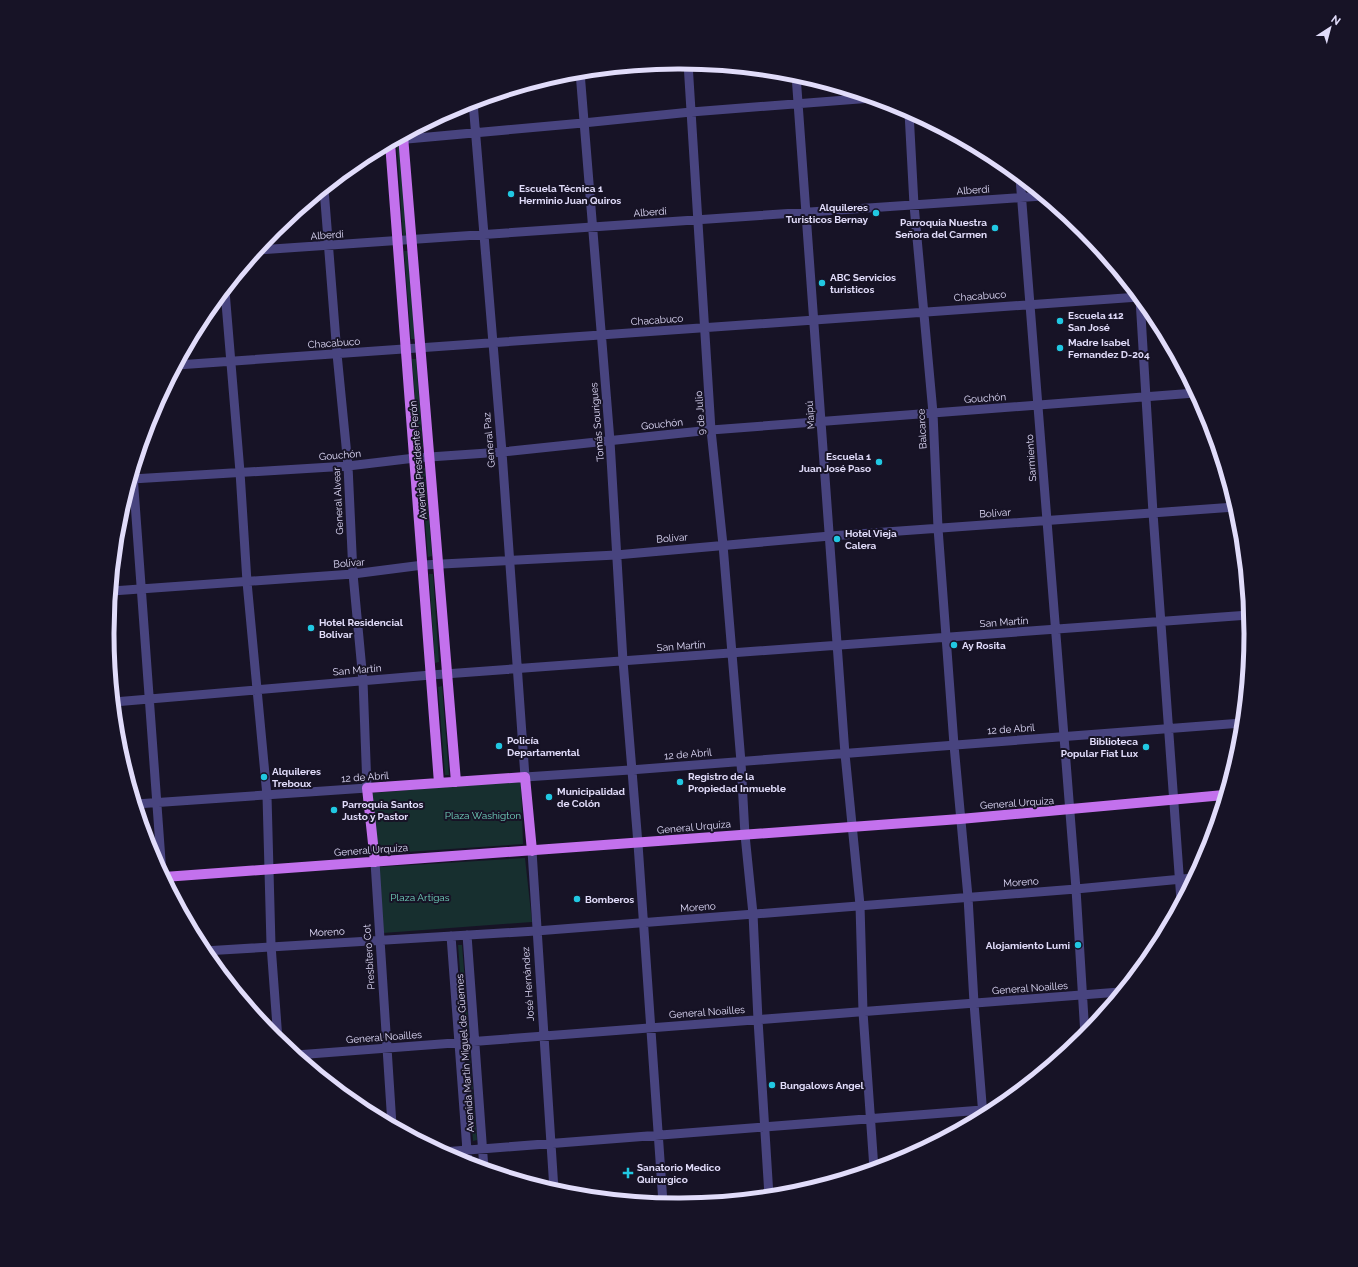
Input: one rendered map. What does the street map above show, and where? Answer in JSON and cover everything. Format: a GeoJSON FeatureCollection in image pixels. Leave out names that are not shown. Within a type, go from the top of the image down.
{"type":"FeatureCollection","features":[{"type":"Feature","properties":{"kind":"main road","name":"Avenida Presidente Perón"},"geometry":{"type":"LineString","coordinates":[[401,143],[412,240],[456,782]]}},
{"type":"Feature","properties":{"kind":"main road","name":"Avenida Presidente Perón"},"geometry":{"type":"LineString","coordinates":[[390,149],[439,784]]}},
{"type":"Feature","properties":{"kind":"main road","name":"12 de Abril"},"geometry":{"type":"LineString","coordinates":[[368,788],[524,777]]}},
{"type":"Feature","properties":{"kind":"main road","name":"José Hernández"},"geometry":{"type":"LineString","coordinates":[[524,777],[532,851]]}},
{"type":"Feature","properties":{"kind":"main road","name":"Presbítero Cot"},"geometry":{"type":"LineString","coordinates":[[368,788],[375,862]]}},
{"type":"Feature","properties":{"kind":"main road","name":"General Urquiza"},"geometry":{"type":"LineString","coordinates":[[170,877],[638,844],[1070,810],[1220,795]]}},
{"type":"Feature","properties":{"kind":"street","name":"9 de Julio"},"geometry":{"type":"LineString","coordinates":[[688,69],[711,430],[723,545],[741,762],[745,835],[753,914],[769,1190]]}},
{"type":"Feature","properties":{"kind":"street","name":"Tomás Sourigues"},"geometry":{"type":"LineString","coordinates":[[580,78],[600,335],[610,441],[622,661],[630,770],[638,844],[663,1198]]}},
{"type":"Feature","properties":{"kind":"street","name":"Maipú"},"geometry":{"type":"LineString","coordinates":[[797,82],[845,754],[860,906],[863,1012],[874,1163]]}},
{"type":"Feature","properties":{"kind":"street"},"geometry":{"type":"LineString","coordinates":[[409,138],[583,124],[691,112],[860,99]]}},
{"type":"Feature","properties":{"kind":"street","name":"General Paz"},"geometry":{"type":"LineString","coordinates":[[474,108],[502,452],[508,559],[524,777]]}},
{"type":"Feature","properties":{"kind":"street","name":"Balcarce"},"geometry":{"type":"LineString","coordinates":[[909,118],[914,205],[933,413],[938,528],[960,819],[968,897],[982,1110]]}},
{"type":"Feature","properties":{"kind":"street","name":"Sarmiento"},"geometry":{"type":"LineString","coordinates":[[1021,184],[1076,889],[1084,1026]]}},
{"type":"Feature","properties":{"kind":"street","name":"General Alvear"},"geometry":{"type":"LineString","coordinates":[[324,195],[336,354],[348,466],[353,574],[363,680],[368,788]]}},
{"type":"Feature","properties":{"kind":"street","name":"Alberdi"},"geometry":{"type":"LineString","coordinates":[[266,250],[1036,197]]}},
{"type":"Feature","properties":{"kind":"street"},"geometry":{"type":"LineString","coordinates":[[225,298],[240,472],[247,582],[267,796],[271,945],[277,1030]]}},
{"type":"Feature","properties":{"kind":"street","name":"Chacabuco"},"geometry":{"type":"LineString","coordinates":[[183,365],[1030,304],[1133,298]]}},
{"type":"Feature","properties":{"kind":"street"},"geometry":{"type":"LineString","coordinates":[[1140,308],[1181,892]]}},
{"type":"Feature","properties":{"kind":"street","name":"Gouchón"},"geometry":{"type":"LineString","coordinates":[[137,478],[348,466],[430,456],[502,452],[711,430],[1190,393]]}},
{"type":"Feature","properties":{"kind":"street"},"geometry":{"type":"LineString","coordinates":[[133,491],[161,857]]}},
{"type":"Feature","properties":{"kind":"street","name":"Bolívar"},"geometry":{"type":"LineString","coordinates":[[117,591],[353,574],[423,565],[616,554],[830,536],[1229,507]]}},
{"type":"Feature","properties":{"kind":"street","name":"San Martín"},"geometry":{"type":"LineString","coordinates":[[119,702],[516,668],[732,654],[1243,615]]}},
{"type":"Feature","properties":{"kind":"street","name":"12 de Abril"},"geometry":{"type":"LineString","coordinates":[[524,777],[741,762],[1236,723]]}},
{"type":"Feature","properties":{"kind":"street","name":"12 de Abril"},"geometry":{"type":"LineString","coordinates":[[141,804],[368,788]]}},
{"type":"Feature","properties":{"kind":"street","name":"José Hernández"},"geometry":{"type":"LineString","coordinates":[[532,851],[554,1184]]}},
{"type":"Feature","properties":{"kind":"street","name":"Presbítero Cot"},"geometry":{"type":"LineString","coordinates":[[375,862],[392,1119]]}},
{"type":"Feature","properties":{"kind":"street","name":"Moreno"},"geometry":{"type":"LineString","coordinates":[[212,950],[271,945],[536,931],[643,921],[1076,889],[1187,878]]}},
{"type":"Feature","properties":{"kind":"street","name":"Avenida Martin Miguel de Güemes"},"geometry":{"type":"LineString","coordinates":[[467,935],[476,1041],[484,1163]]}},
{"type":"Feature","properties":{"kind":"street","name":"Avenida Martin Miguel de Güemes"},"geometry":{"type":"LineString","coordinates":[[451,936],[467,1157]]}},
{"type":"Feature","properties":{"kind":"street","name":"General Noailles"},"geometry":{"type":"LineString","coordinates":[[303,1054],[1114,992]]}},
{"type":"Feature","properties":{"kind":"street"},"geometry":{"type":"LineString","coordinates":[[454,1151],[871,1119],[976,1113]]}},
{"type":"Feature","properties":{"kind":"green space"},"geometry":{"type":"Polygon","coordinates":[[[397,147],[401,147],[407,235],[403,235],[397,147]]]}},
{"type":"Feature","properties":{"kind":"green space"},"geometry":{"type":"Polygon","coordinates":[[[404,251],[408,251],[415,339],[411,339],[404,251]]]}},
{"type":"Feature","properties":{"kind":"green space"},"geometry":{"type":"Polygon","coordinates":[[[412,359],[416,359],[423,447],[419,448],[412,359]]]}},
{"type":"Feature","properties":{"kind":"green space"},"geometry":{"type":"Polygon","coordinates":[[[421,468],[425,468],[432,556],[428,557],[421,468]]]}},
{"type":"Feature","properties":{"kind":"green space"},"geometry":{"type":"Polygon","coordinates":[[[429,574],[433,574],[439,662],[435,663],[429,574]]]}},
{"type":"Feature","properties":{"kind":"green space"},"geometry":{"type":"Polygon","coordinates":[[[442,686],[449,775],[445,775],[438,687],[442,686]]]}},
{"type":"Feature","properties":{"kind":"green space","name":"Plaza Washigton"},"geometry":{"type":"Polygon","coordinates":[[[521,781],[523,844],[376,854],[372,793],[521,781]]]}},
{"type":"Feature","properties":{"kind":"green space","name":"Plaza Artigas"},"geometry":{"type":"Polygon","coordinates":[[[525,858],[532,922],[383,933],[379,867],[525,858]]]}},
{"type":"Feature","properties":{"kind":"green space"},"geometry":{"type":"Polygon","coordinates":[[[458,945],[462,945],[469,1033],[465,1034],[458,945]]]}},
{"type":"Feature","properties":{"kind":"green space"},"geometry":{"type":"Polygon","coordinates":[[[466,1052],[470,1052],[477,1140],[473,1141],[466,1052]]]}},
{"type":"Feature","properties":{"kind":"place","name":"Escuela Técnica 1 Herminio Juan Quiros"},"geometry":{"type":"Point","coordinates":[511,194]}},
{"type":"Feature","properties":{"kind":"place","name":"Alquileres Turisticos Bernay"},"geometry":{"type":"Point","coordinates":[876,213]}},
{"type":"Feature","properties":{"kind":"place","name":"Parroquia Nuestra Señora del Carmen"},"geometry":{"type":"Point","coordinates":[995,228]}},
{"type":"Feature","properties":{"kind":"place","name":"ABC Servicios turisticos"},"geometry":{"type":"Point","coordinates":[822,283]}},
{"type":"Feature","properties":{"kind":"place","name":"Escuela 112 San José"},"geometry":{"type":"Point","coordinates":[1060,321]}},
{"type":"Feature","properties":{"kind":"place","name":"Madre Isabel Fernandez D-204"},"geometry":{"type":"Point","coordinates":[1060,348]}},
{"type":"Feature","properties":{"kind":"place","name":"Escuela 1 Juan José Paso"},"geometry":{"type":"Point","coordinates":[879,462]}},
{"type":"Feature","properties":{"kind":"place","name":"Hotel Vieja Calera"},"geometry":{"type":"Point","coordinates":[837,539]}},
{"type":"Feature","properties":{"kind":"place","name":"Hotel Residencial Bolivar"},"geometry":{"type":"Point","coordinates":[311,628]}},
{"type":"Feature","properties":{"kind":"place","name":"Ay Rosita"},"geometry":{"type":"Point","coordinates":[954,645]}},
{"type":"Feature","properties":{"kind":"place","name":"Policía Departamental"},"geometry":{"type":"Point","coordinates":[499,746]}},
{"type":"Feature","properties":{"kind":"place","name":"Biblioteca Popular Fiat Lux"},"geometry":{"type":"Point","coordinates":[1146,747]}},
{"type":"Feature","properties":{"kind":"place","name":"Alquileres Treboux"},"geometry":{"type":"Point","coordinates":[264,777]}},
{"type":"Feature","properties":{"kind":"place","name":"Registro de la Propiedad Inmueble"},"geometry":{"type":"Point","coordinates":[680,782]}},
{"type":"Feature","properties":{"kind":"place","name":"Municipalidad de Colón"},"geometry":{"type":"Point","coordinates":[549,797]}},
{"type":"Feature","properties":{"kind":"place","name":"Parroquia Santos Justo y Pastor"},"geometry":{"type":"Point","coordinates":[334,810]}},
{"type":"Feature","properties":{"kind":"place","name":"Bomberos"},"geometry":{"type":"Point","coordinates":[577,899]}},
{"type":"Feature","properties":{"kind":"place","name":"Alojamiento Lumi"},"geometry":{"type":"Point","coordinates":[1078,945]}},
{"type":"Feature","properties":{"kind":"place","name":"Bungalows Angel"},"geometry":{"type":"Point","coordinates":[772,1085]}},
{"type":"Feature","properties":{"kind":"place","name":"Sanatorio Medico Quirurgico"},"geometry":{"type":"Point","coordinates":[628,1173]}}]}
